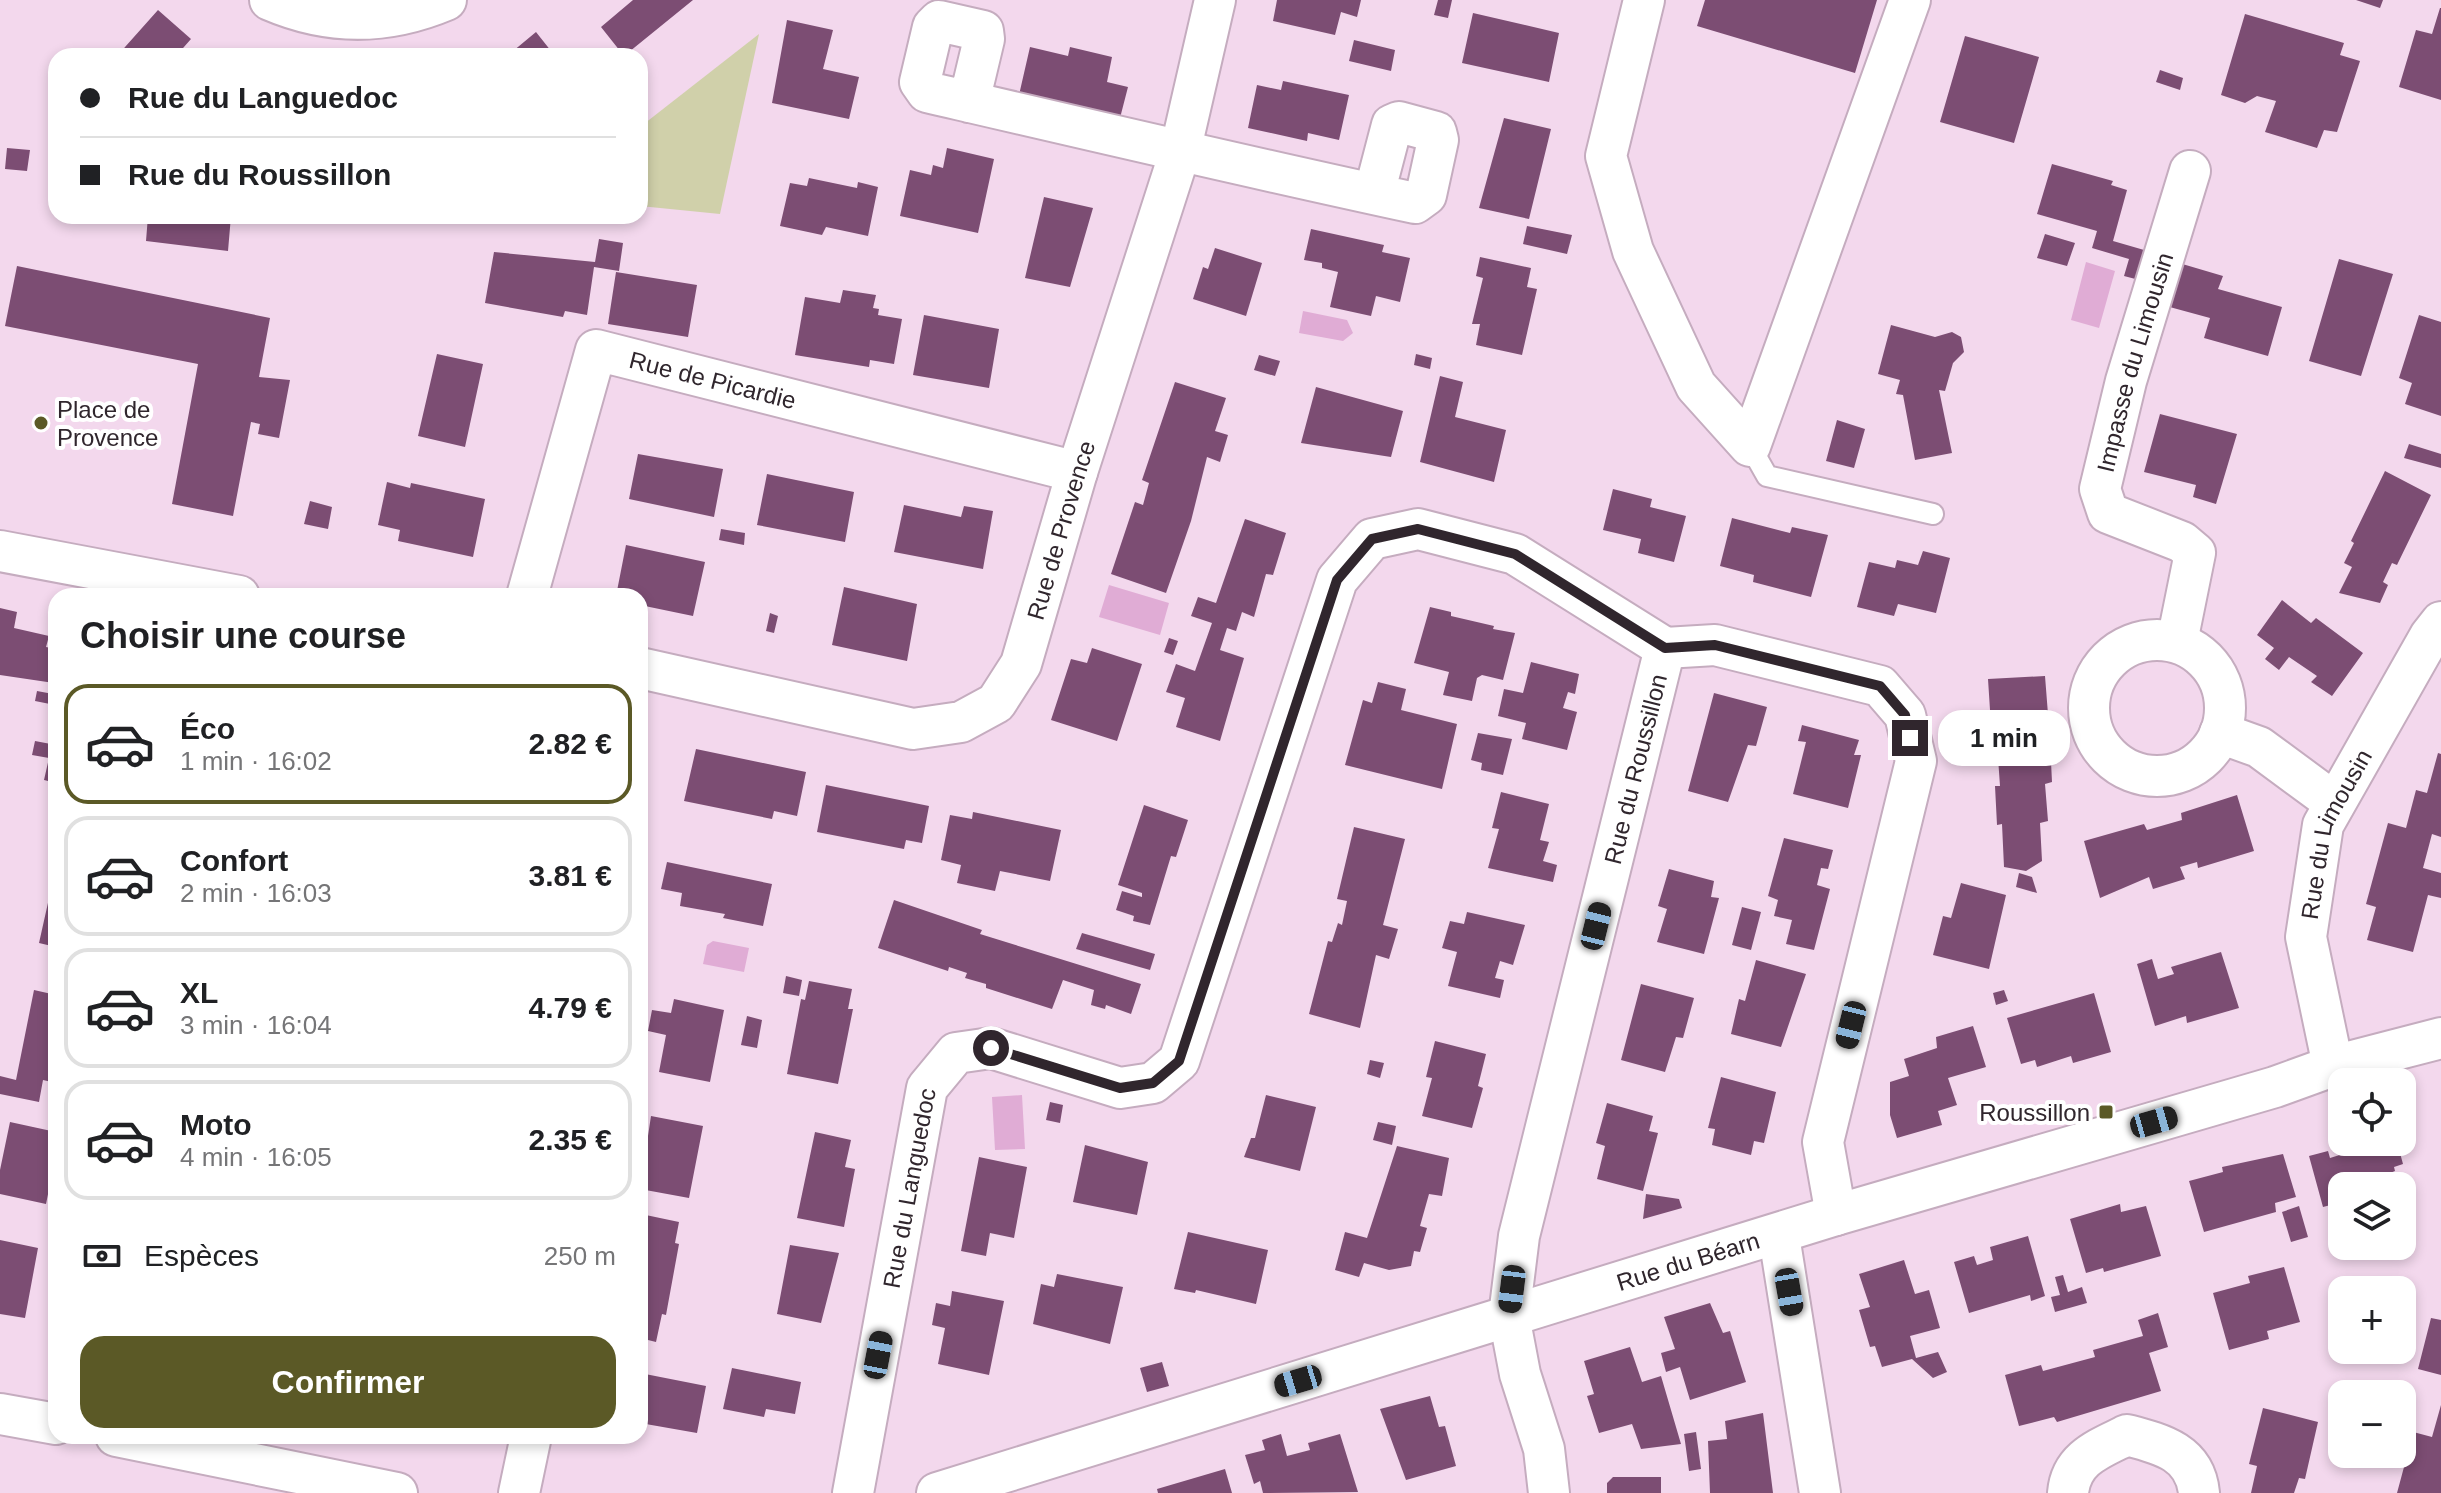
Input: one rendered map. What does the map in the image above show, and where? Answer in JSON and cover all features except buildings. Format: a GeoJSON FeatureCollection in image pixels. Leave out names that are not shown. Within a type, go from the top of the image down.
{"type":"FeatureCollection","features":[{"type":"Feature","properties":{"kind":"street"},"geometry":{"type":"LineString","coordinates":[[270,0],[302,14],[384,20],[446,0]]}},
{"type":"Feature","properties":{"kind":"street","name":"Rue de Provence"},"geometry":{"type":"LineString","coordinates":[[648,670],[913,729],[961,722],[996,703],[1021,664],[1077,472],[1180,152],[1215,0]]}},
{"type":"Feature","properties":{"kind":"street"},"geometry":{"type":"LineString","coordinates":[[1644,0],[1606,156],[1633,251],[1696,386],[1750,446],[1910,0]]}},
{"type":"Feature","properties":{"kind":"street"},"geometry":{"type":"LineString","coordinates":[[969,102],[1374,194]]}},
{"type":"Feature","properties":{"kind":"street","name":"Impasse du Limousin"},"geometry":{"type":"LineString","coordinates":[[2177,642],[2195,553],[2182,542],[2108,513],[2100,489],[2126,381],[2190,171]]}},
{"type":"Feature","properties":{"kind":"street","name":"Rue de Picardie"},"geometry":{"type":"LineString","coordinates":[[529,588],[596,350],[1077,472]]}},
{"type":"Feature","properties":{"kind":"street","name":"Rue du Languedoc"},"geometry":{"type":"LineString","coordinates":[[853,1493],[927,1088],[956,1053],[991,1048],[1120,1088],[1153,1083],[1179,1061],[1337,580],[1372,539],[1418,529],[1515,554],[1665,648]]}},
{"type":"Feature","properties":{"kind":"street"},"geometry":{"type":"LineString","coordinates":[[0,551],[197,588]]}},
{"type":"Feature","properties":{"kind":"street","name":"Rue du Limousin"},"geometry":{"type":"LineString","coordinates":[[2333,1066],[2306,937],[2323,825],[2430,636],[2441,622]]}},
{"type":"Feature","properties":{"kind":"street"},"geometry":{"type":"LineString","coordinates":[[2146,640],[2177,642],[2201,655],[2214,670],[2226,707],[2220,733],[2203,759],[2187,770],[2148,776],[2130,771],[2100,746],[2092,728],[2089,708],[2099,671],[2111,656],[2128,645],[2146,640]]}},
{"type":"Feature","properties":{"kind":"street","name":"Rue du Roussillon"},"geometry":{"type":"LineString","coordinates":[[1549,1493],[1544,1449],[1520,1374],[1509,1316],[1519,1236],[1665,648],[1715,645],[1880,686],[1905,715],[1916,761],[1823,1142],[1836,1215]]}},
{"type":"Feature","properties":{"kind":"street"},"geometry":{"type":"LineString","coordinates":[[2220,733],[2259,747],[2335,803]]}},
{"type":"Feature","properties":{"kind":"street","name":"Rue du Béarn"},"geometry":{"type":"LineString","coordinates":[[937,1493],[1779,1236],[1836,1215],[2275,1087],[2333,1066],[2441,1038]]}},
{"type":"Feature","properties":{"kind":"street"},"geometry":{"type":"LineString","coordinates":[[1779,1236],[1820,1493]]}},
{"type":"Feature","properties":{"kind":"street"},"geometry":{"type":"LineString","coordinates":[[0,1414],[48,1420]]}},
{"type":"Feature","properties":{"kind":"street"},"geometry":{"type":"LineString","coordinates":[[2068,1493],[2069,1480],[2085,1455],[2127,1435],[2174,1448],[2197,1476],[2199,1493]]}},
{"type":"Feature","properties":{"kind":"street"},"geometry":{"type":"LineString","coordinates":[[155,1444],[397,1493]]}},
{"type":"Feature","properties":{"kind":"street"},"geometry":{"type":"LineString","coordinates":[[519,1493],[529,1444]]}},
{"type":"Feature","properties":{"kind":"lane"},"geometry":{"type":"LineString","coordinates":[[1750,446],[1767,476],[1933,514]]}},
{"type":"Feature","properties":{"kind":"green space"},"geometry":{"type":"Polygon","coordinates":[[[759,34],[720,214],[648,207],[648,121],[759,34]]]}},
{"type":"Feature","properties":{"kind":"shaded area"},"geometry":{"type":"Polygon","coordinates":[[[2086,262],[2115,271],[2099,328],[2071,320],[2086,262]]]}},
{"type":"Feature","properties":{"kind":"shaded area"},"geometry":{"type":"Polygon","coordinates":[[[1303,311],[1347,320],[1353,333],[1343,341],[1299,333],[1303,311]]]}},
{"type":"Feature","properties":{"kind":"shaded area"},"geometry":{"type":"Polygon","coordinates":[[[1109,585],[1169,603],[1160,635],[1099,617],[1109,585]]]}},
{"type":"Feature","properties":{"kind":"shaded area"},"geometry":{"type":"Polygon","coordinates":[[[713,941],[749,948],[744,972],[703,964],[707,945],[713,941]]]}},
{"type":"Feature","properties":{"kind":"shaded area"},"geometry":{"type":"Polygon","coordinates":[[[1022,1095],[1025,1149],[995,1150],[992,1097],[1022,1095]]]}},
{"type":"Feature","properties":{"kind":"place","name":"Place de Provence"},"geometry":{"type":"Point","coordinates":[41,423]}},
{"type":"Feature","properties":{"kind":"place","name":"Roussillon"},"geometry":{"type":"Point","coordinates":[2106,1112]}},
{"type":"Feature","properties":{"kind":"route"},"geometry":{"type":"LineString","coordinates":[[991,1048],[1120,1088],[1153,1083],[1179,1061],[1337,580],[1372,539],[1418,529],[1515,554],[1665,648],[1715,645],[1880,686],[1905,715],[1910,738]]}}]}
